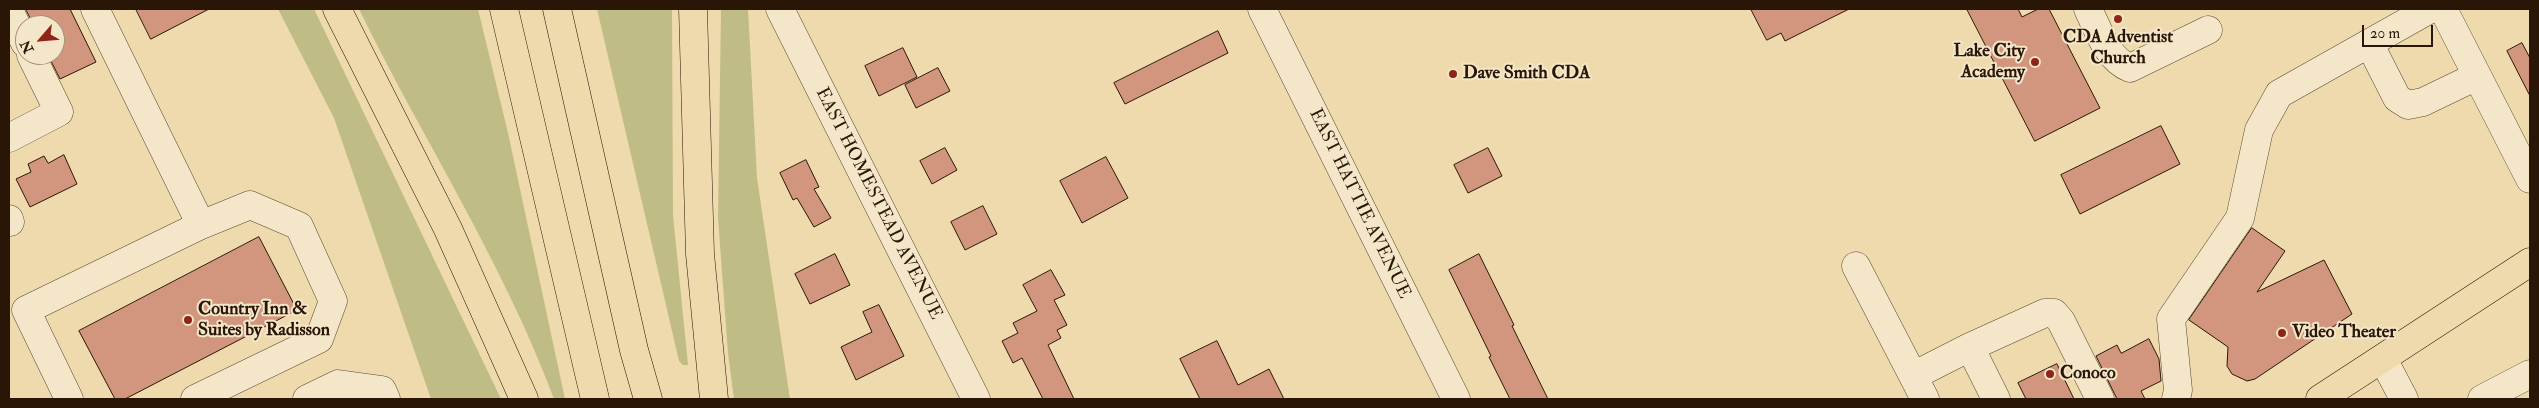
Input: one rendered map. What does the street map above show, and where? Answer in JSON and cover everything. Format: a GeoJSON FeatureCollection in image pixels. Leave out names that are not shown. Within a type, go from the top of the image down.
{"type":"FeatureCollection","features":[{"type":"Feature","properties":{"kind":"main road"},"geometry":{"type":"LineString","coordinates":[[337,9],[443,220],[524,399]]}},
{"type":"Feature","properties":{"kind":"main road"},"geometry":{"type":"LineString","coordinates":[[504,9],[595,399]]}},
{"type":"Feature","properties":{"kind":"main road"},"geometry":{"type":"LineString","coordinates":[[557,9],[634,350],[648,399]]}},
{"type":"Feature","properties":{"kind":"main road"},"geometry":{"type":"LineString","coordinates":[[693,9],[700,254],[714,399]]}},
{"type":"Feature","properties":{"kind":"main road"},"geometry":{"type":"LineString","coordinates":[[2320,399],[2530,262]]}},
{"type":"Feature","properties":{"kind":"street"},"geometry":{"type":"LineString","coordinates":[[95,9],[201,225]]}},
{"type":"Feature","properties":{"kind":"street","name":"EAST HOMESTEAD AVENUE"},"geometry":{"type":"LineString","coordinates":[[780,9],[976,399]]}},
{"type":"Feature","properties":{"kind":"street","name":"EAST HATTIE AVENUE"},"geometry":{"type":"LineString","coordinates":[[1262,9],[1456,399]]}},
{"type":"Feature","properties":{"kind":"street"},"geometry":{"type":"LineString","coordinates":[[2088,9],[2110,52],[2124,66],[2130,68],[2208,30]]}},
{"type":"Feature","properties":{"kind":"street"},"geometry":{"type":"LineString","coordinates":[[2176,399],[2178,390],[2172,320],[2240,218],[2260,130],[2279,94],[2430,9]]}},
{"type":"Feature","properties":{"kind":"street"},"geometry":{"type":"LineString","coordinates":[[2443,9],[2530,179]]}},
{"type":"Feature","properties":{"kind":"street"},"geometry":{"type":"LineString","coordinates":[[9,10],[15,22]]}},
{"type":"Feature","properties":{"kind":"street"},"geometry":{"type":"LineString","coordinates":[[2369,43],[2398,98],[2408,105],[2423,102],[2477,76]]}},
{"type":"Feature","properties":{"kind":"street"},"geometry":{"type":"LineString","coordinates":[[9,138],[59,112],[36,65]]}},
{"type":"Feature","properties":{"kind":"street"},"geometry":{"type":"LineString","coordinates":[[69,399],[26,310],[201,225],[250,205],[299,226],[333,301],[319,338],[195,399]]}},
{"type":"Feature","properties":{"kind":"street"},"geometry":{"type":"LineString","coordinates":[[1856,266],[1919,388],[1970,347],[2046,313],[2054,313],[2060,321],[2100,399]]}},
{"type":"Feature","properties":{"kind":"street"},"geometry":{"type":"LineString","coordinates":[[1970,347],[1996,399]]}},
{"type":"Feature","properties":{"kind":"street"},"geometry":{"type":"LineString","coordinates":[[2383,359],[2404,399]]}},
{"type":"Feature","properties":{"kind":"street"},"geometry":{"type":"LineString","coordinates":[[2482,399],[2530,374]]}},
{"type":"Feature","properties":{"kind":"street"},"geometry":{"type":"LineString","coordinates":[[307,399],[338,384],[382,390],[386,399]]}},
{"type":"Feature","properties":{"kind":"shaded area"},"geometry":{"type":"Polygon","coordinates":[[[278,9],[314,9],[501,399],[431,399],[334,118],[278,9]]]}},
{"type":"Feature","properties":{"kind":"shaded area"},"geometry":{"type":"Polygon","coordinates":[[[359,9],[478,9],[508,133],[565,399],[554,399],[534,348],[487,250],[359,9]]]}},
{"type":"Feature","properties":{"kind":"shaded area"},"geometry":{"type":"Polygon","coordinates":[[[597,9],[672,9],[673,215],[688,365],[683,365],[679,361],[597,9]]]}},
{"type":"Feature","properties":{"kind":"shaded area"},"geometry":{"type":"Polygon","coordinates":[[[721,9],[748,9],[757,178],[790,399],[734,399],[728,353],[718,218],[721,9]]]}},
{"type":"Feature","properties":{"kind":"building"},"geometry":{"type":"Polygon","coordinates":[[[26,9],[70,9],[96,62],[60,79],[53,65],[65,65],[65,15],[29,15],[26,9]]]}},
{"type":"Feature","properties":{"kind":"building"},"geometry":{"type":"Polygon","coordinates":[[[136,9],[209,9],[151,39],[136,9]]]}},
{"type":"Feature","properties":{"kind":"building"},"geometry":{"type":"Polygon","coordinates":[[[1751,9],[1849,9],[1785,41],[1781,33],[1767,40],[1751,9]]]}},
{"type":"Feature","properties":{"kind":"building","name":"Lake City Academy"},"geometry":{"type":"Polygon","coordinates":[[[1967,9],[2018,9],[2022,17],[2038,9],[2049,9],[2100,108],[2035,141],[1967,9]]]}},
{"type":"Feature","properties":{"kind":"building"},"geometry":{"type":"Polygon","coordinates":[[[1218,31],[1228,53],[1125,104],[1114,83],[1218,31]]]}},
{"type":"Feature","properties":{"kind":"building"},"geometry":{"type":"Polygon","coordinates":[[[2522,43],[2530,58],[2530,96],[2507,51],[2522,43]]]}},
{"type":"Feature","properties":{"kind":"building"},"geometry":{"type":"Polygon","coordinates":[[[903,48],[917,77],[879,96],[865,66],[903,48]]]}},
{"type":"Feature","properties":{"kind":"building"},"geometry":{"type":"Polygon","coordinates":[[[938,68],[950,91],[916,108],[905,85],[938,68]]]}},
{"type":"Feature","properties":{"kind":"building"},"geometry":{"type":"Polygon","coordinates":[[[2161,126],[2180,164],[2080,214],[2061,175],[2161,126]]]}},
{"type":"Feature","properties":{"kind":"building"},"geometry":{"type":"Polygon","coordinates":[[[945,148],[957,170],[932,184],[920,161],[945,148]]]}},
{"type":"Feature","properties":{"kind":"building"},"geometry":{"type":"Polygon","coordinates":[[[1488,148],[1502,176],[1468,193],[1454,165],[1488,148]]]}},
{"type":"Feature","properties":{"kind":"building"},"geometry":{"type":"Polygon","coordinates":[[[64,155],[77,184],[30,207],[16,179],[31,172],[28,164],[44,156],[48,163],[64,155]]]}},
{"type":"Feature","properties":{"kind":"building"},"geometry":{"type":"Polygon","coordinates":[[[1106,157],[1128,198],[1082,223],[1060,181],[1106,157]]]}},
{"type":"Feature","properties":{"kind":"building"},"geometry":{"type":"Polygon","coordinates":[[[806,160],[819,187],[814,189],[831,218],[814,227],[797,198],[793,200],[780,173],[806,160]]]}},
{"type":"Feature","properties":{"kind":"building"},"geometry":{"type":"Polygon","coordinates":[[[983,206],[997,234],[965,250],[951,222],[983,206]]]}},
{"type":"Feature","properties":{"kind":"building"},"geometry":{"type":"Polygon","coordinates":[[[2252,228],[2285,251],[2257,292],[2324,260],[2352,314],[2255,379],[2247,381],[2232,374],[2227,366],[2228,347],[2189,320],[2252,228]]]}},
{"type":"Feature","properties":{"kind":"building","name":"Country Inn & Suites by Radisson"},"geometry":{"type":"Polygon","coordinates":[[[259,237],[297,310],[125,399],[115,399],[79,331],[259,237]]]}},
{"type":"Feature","properties":{"kind":"building"},"geometry":{"type":"Polygon","coordinates":[[[835,254],[850,285],[810,304],[795,274],[835,254]]]}},
{"type":"Feature","properties":{"kind":"building"},"geometry":{"type":"Polygon","coordinates":[[[1479,254],[1548,399],[1510,399],[1489,357],[1491,356],[1449,270],[1479,254]]]}},
{"type":"Feature","properties":{"kind":"building"},"geometry":{"type":"Polygon","coordinates":[[[1051,270],[1065,295],[1054,300],[1067,325],[1057,330],[1061,338],[1048,345],[1074,399],[1043,399],[1022,358],[1013,363],[1002,341],[1018,333],[1013,323],[1037,311],[1023,285],[1051,270]]]}},
{"type":"Feature","properties":{"kind":"building"},"geometry":{"type":"Polygon","coordinates":[[[879,305],[904,356],[856,380],[841,347],[872,332],[863,312],[879,305]]]}},
{"type":"Feature","properties":{"kind":"building","name":"Conoco"},"geometry":{"type":"Polygon","coordinates":[[[2149,339],[2159,359],[2161,381],[2141,391],[2145,399],[2117,399],[2096,356],[2117,345],[2121,353],[2149,339]]]}},
{"type":"Feature","properties":{"kind":"building"},"geometry":{"type":"Polygon","coordinates":[[[1217,341],[1238,385],[1269,369],[1284,399],[1200,399],[1180,359],[1217,341]]]}},
{"type":"Feature","properties":{"kind":"building","name":"Conoco"},"geometry":{"type":"Polygon","coordinates":[[[2057,364],[2074,399],[2026,399],[2018,383],[2057,364]]]}},
{"type":"Feature","properties":{"kind":"place","name":"CDA Adventist Church"},"geometry":{"type":"Point","coordinates":[2118,19]}},
{"type":"Feature","properties":{"kind":"place","name":"Lake City Academy"},"geometry":{"type":"Point","coordinates":[2035,62]}},
{"type":"Feature","properties":{"kind":"place","name":"Dave Smith CDA"},"geometry":{"type":"Point","coordinates":[1453,74]}},
{"type":"Feature","properties":{"kind":"place","name":"Country Inn & Suites by Radisson"},"geometry":{"type":"Point","coordinates":[188,320]}},
{"type":"Feature","properties":{"kind":"place","name":"Video Theater"},"geometry":{"type":"Point","coordinates":[2282,333]}},
{"type":"Feature","properties":{"kind":"place","name":"Conoco"},"geometry":{"type":"Point","coordinates":[2050,374]}}]}
